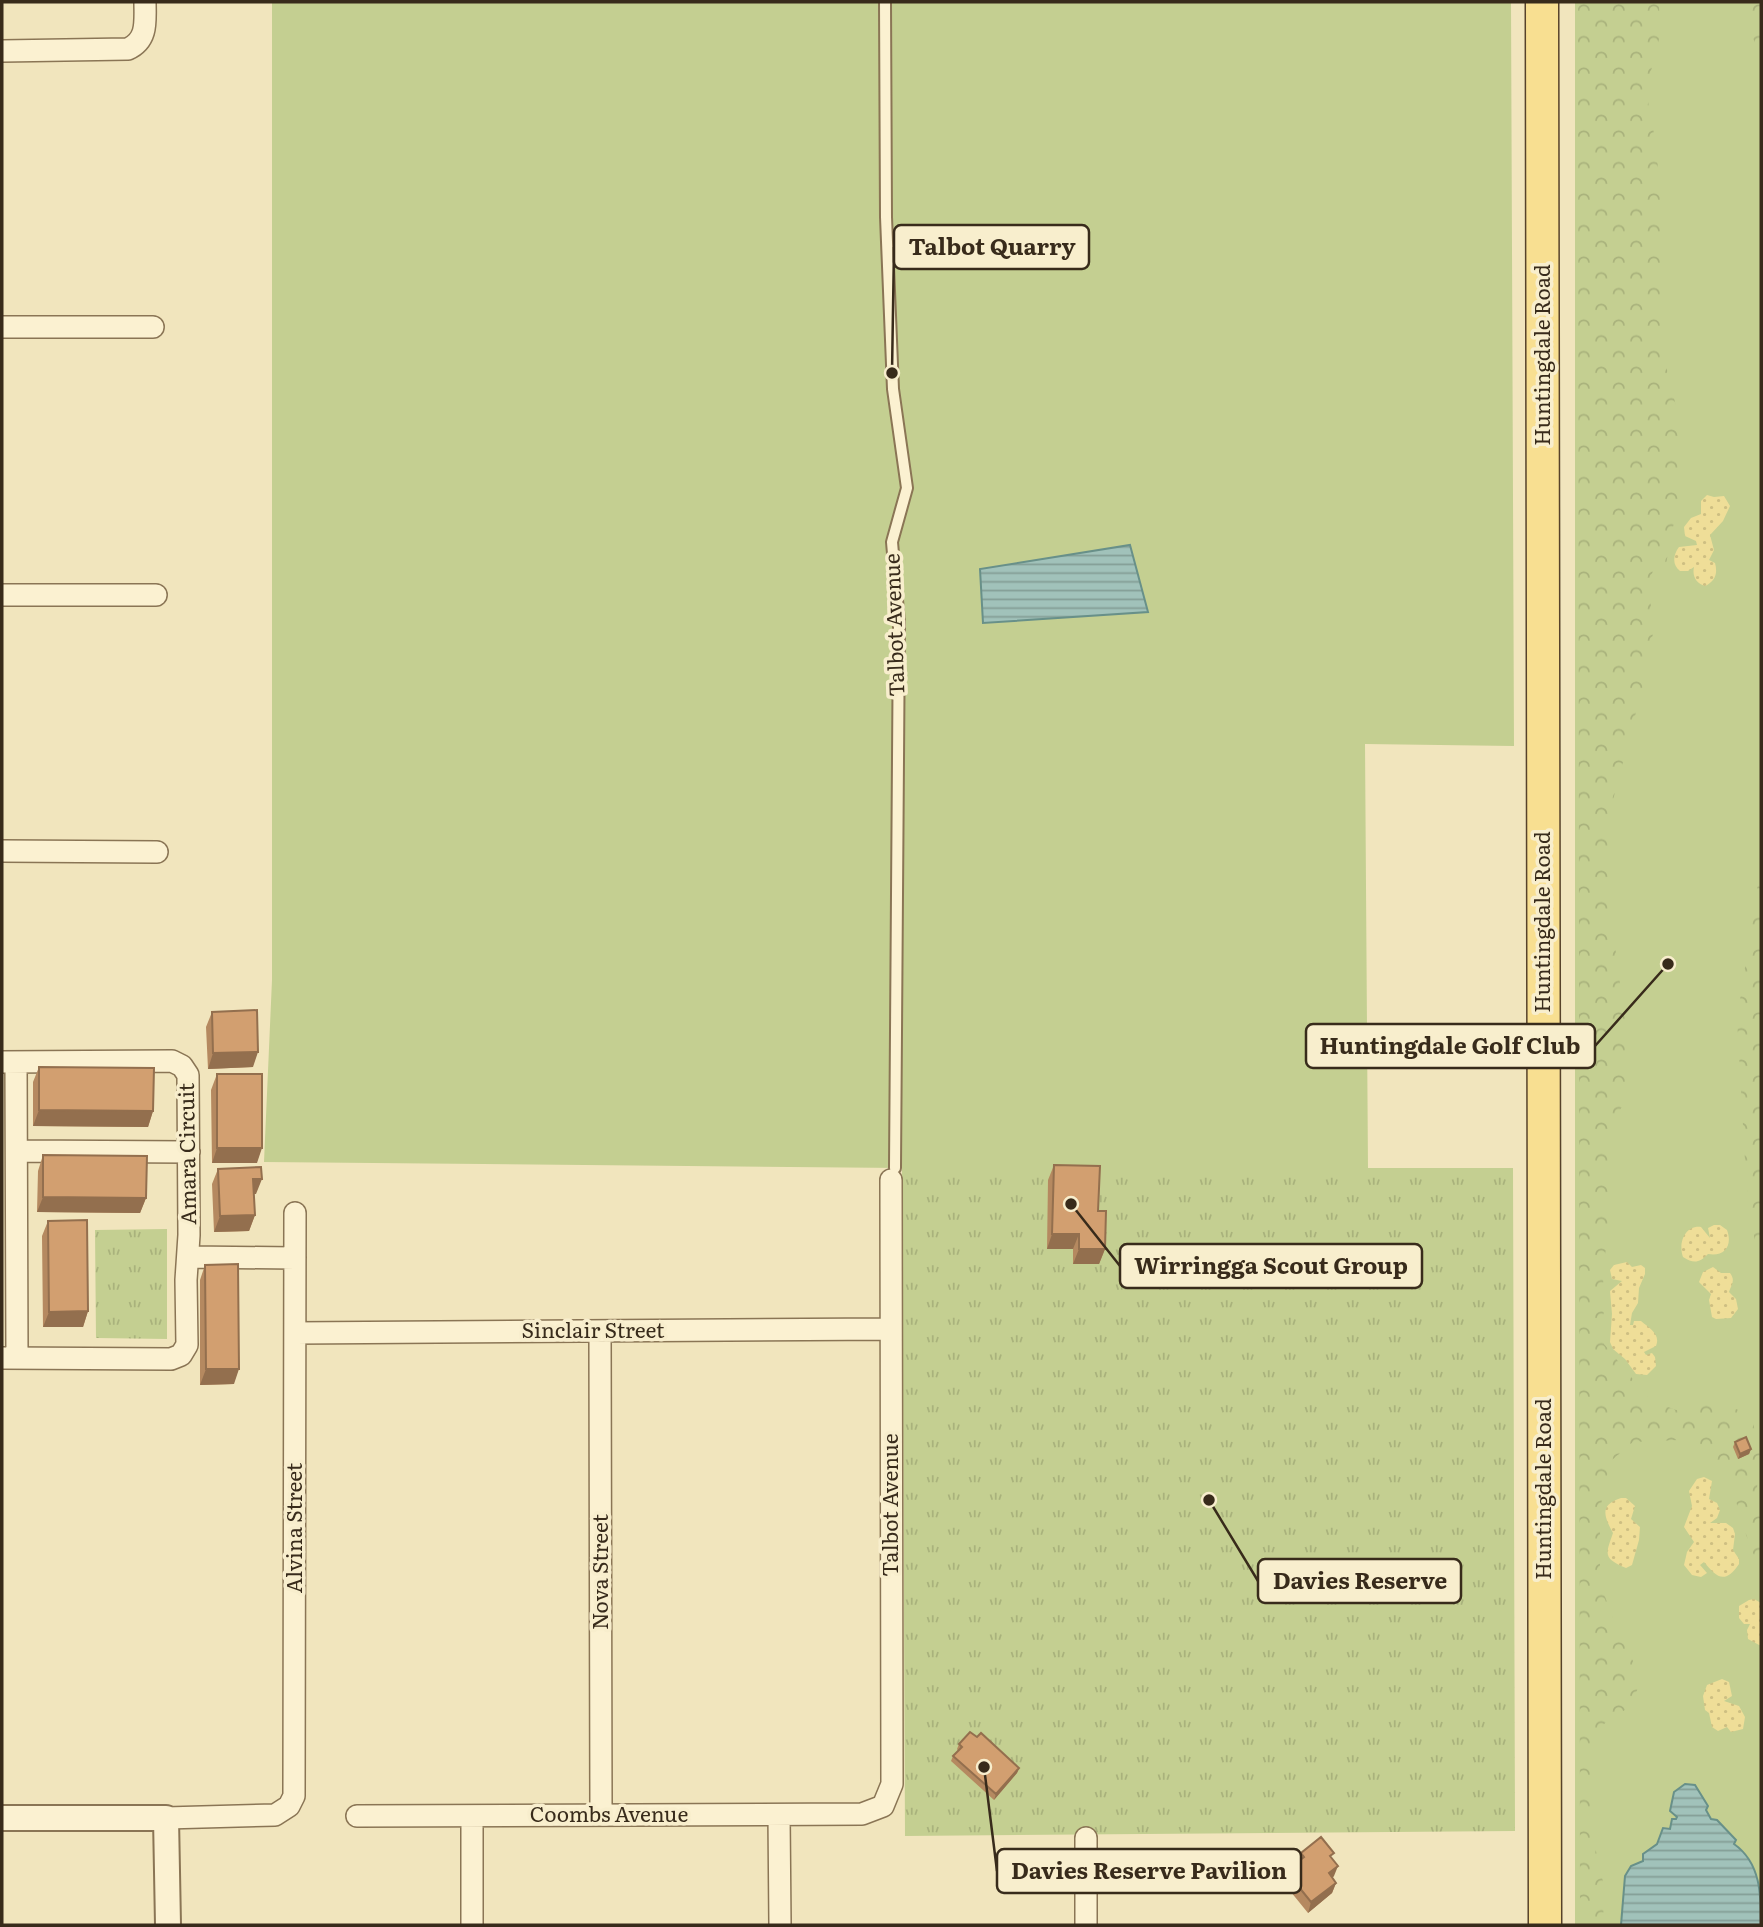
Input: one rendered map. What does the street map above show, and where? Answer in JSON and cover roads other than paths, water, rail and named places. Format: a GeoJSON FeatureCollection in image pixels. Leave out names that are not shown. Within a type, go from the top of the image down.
{"type":"FeatureCollection","features":[{"type":"Feature","properties":{"kind":"main road","name":"Huntingdale Road"},"geometry":{"type":"LineString","coordinates":[[1542,2],[1545,1925]]}},
{"type":"Feature","properties":{"kind":"street"},"geometry":{"type":"LineString","coordinates":[[2,51],[128,49],[137,44],[144,33],[145,2]]}},
{"type":"Feature","properties":{"kind":"street"},"geometry":{"type":"LineString","coordinates":[[2,327],[153,327]]}},
{"type":"Feature","properties":{"kind":"street"},"geometry":{"type":"LineString","coordinates":[[2,596],[156,595]]}},
{"type":"Feature","properties":{"kind":"street"},"geometry":{"type":"LineString","coordinates":[[2,852],[157,852]]}},
{"type":"Feature","properties":{"kind":"street","name":"Amara Circuit"},"geometry":{"type":"LineString","coordinates":[[9,1062],[172,1061],[182,1066],[188,1074],[189,1152],[187,1345],[181,1356],[171,1359],[10,1358]]}},
{"type":"Feature","properties":{"kind":"street"},"geometry":{"type":"LineString","coordinates":[[9,1062],[17,1151],[10,1358]]}},
{"type":"Feature","properties":{"kind":"street"},"geometry":{"type":"LineString","coordinates":[[17,1151],[189,1152]]}},
{"type":"Feature","properties":{"kind":"street","name":"Talbot Avenue"},"geometry":{"type":"LineString","coordinates":[[862,1814],[883,1806],[892,1784],[893,1174]]}},
{"type":"Feature","properties":{"kind":"street","name":"Alvina Street"},"geometry":{"type":"LineString","coordinates":[[166,1818],[275,1815],[289,1806],[294,1796],[295,1213]]}},
{"type":"Feature","properties":{"kind":"street","name":"Amara Circuit"},"geometry":{"type":"LineString","coordinates":[[188,1256],[295,1258]]}},
{"type":"Feature","properties":{"kind":"street","name":"Sinclair Street"},"geometry":{"type":"LineString","coordinates":[[295,1333],[891,1329]]}},
{"type":"Feature","properties":{"kind":"street","name":"Nova Street"},"geometry":{"type":"LineString","coordinates":[[600,1331],[601,1814]]}},
{"type":"Feature","properties":{"kind":"street","name":"Coombs Avenue"},"geometry":{"type":"LineString","coordinates":[[357,1816],[862,1814]]}},
{"type":"Feature","properties":{"kind":"street"},"geometry":{"type":"LineString","coordinates":[[779,1815],[780,1925]]}},
{"type":"Feature","properties":{"kind":"street"},"geometry":{"type":"LineString","coordinates":[[472,1816],[472,1925]]}},
{"type":"Feature","properties":{"kind":"street"},"geometry":{"type":"LineString","coordinates":[[2,1818],[166,1818],[167,1925]]}},
{"type":"Feature","properties":{"kind":"street"},"geometry":{"type":"LineString","coordinates":[[1086,1838],[1086,1925]]}},
{"type":"Feature","properties":{"kind":"lane","name":"Talbot Avenue"},"geometry":{"type":"LineString","coordinates":[[885,2],[886,217],[893,389],[907,488],[892,542],[899,624],[893,1174]]}},
{"type":"Feature","properties":{"kind":"water"},"geometry":{"type":"Polygon","coordinates":[[[1130,545],[1148,612],[983,623],[980,569],[1130,545]]]}},
{"type":"Feature","properties":{"kind":"water"},"geometry":{"type":"Polygon","coordinates":[[[1685,1784],[1695,1785],[1708,1806],[1706,1810],[1711,1819],[1717,1820],[1736,1840],[1734,1844],[1750,1860],[1760,1891],[1761,1925],[1621,1925],[1625,1876],[1631,1866],[1643,1861],[1643,1854],[1657,1844],[1663,1828],[1670,1829],[1672,1819],[1677,1817],[1670,1811],[1674,1792],[1685,1784]]]}},
{"type":"Feature","properties":{"kind":"place","name":"Talbot Quarry"},"geometry":{"type":"Point","coordinates":[892,373]}},
{"type":"Feature","properties":{"kind":"place","name":"Huntingdale Golf Club"},"geometry":{"type":"Point","coordinates":[1668,964]}},
{"type":"Feature","properties":{"kind":"place","name":"Wirringga Scout Group"},"geometry":{"type":"Point","coordinates":[1071,1204]}},
{"type":"Feature","properties":{"kind":"place","name":"Davies Reserve"},"geometry":{"type":"Point","coordinates":[1209,1500]}},
{"type":"Feature","properties":{"kind":"place","name":"Davies Reserve Pavilion"},"geometry":{"type":"Point","coordinates":[984,1767]}}]}
